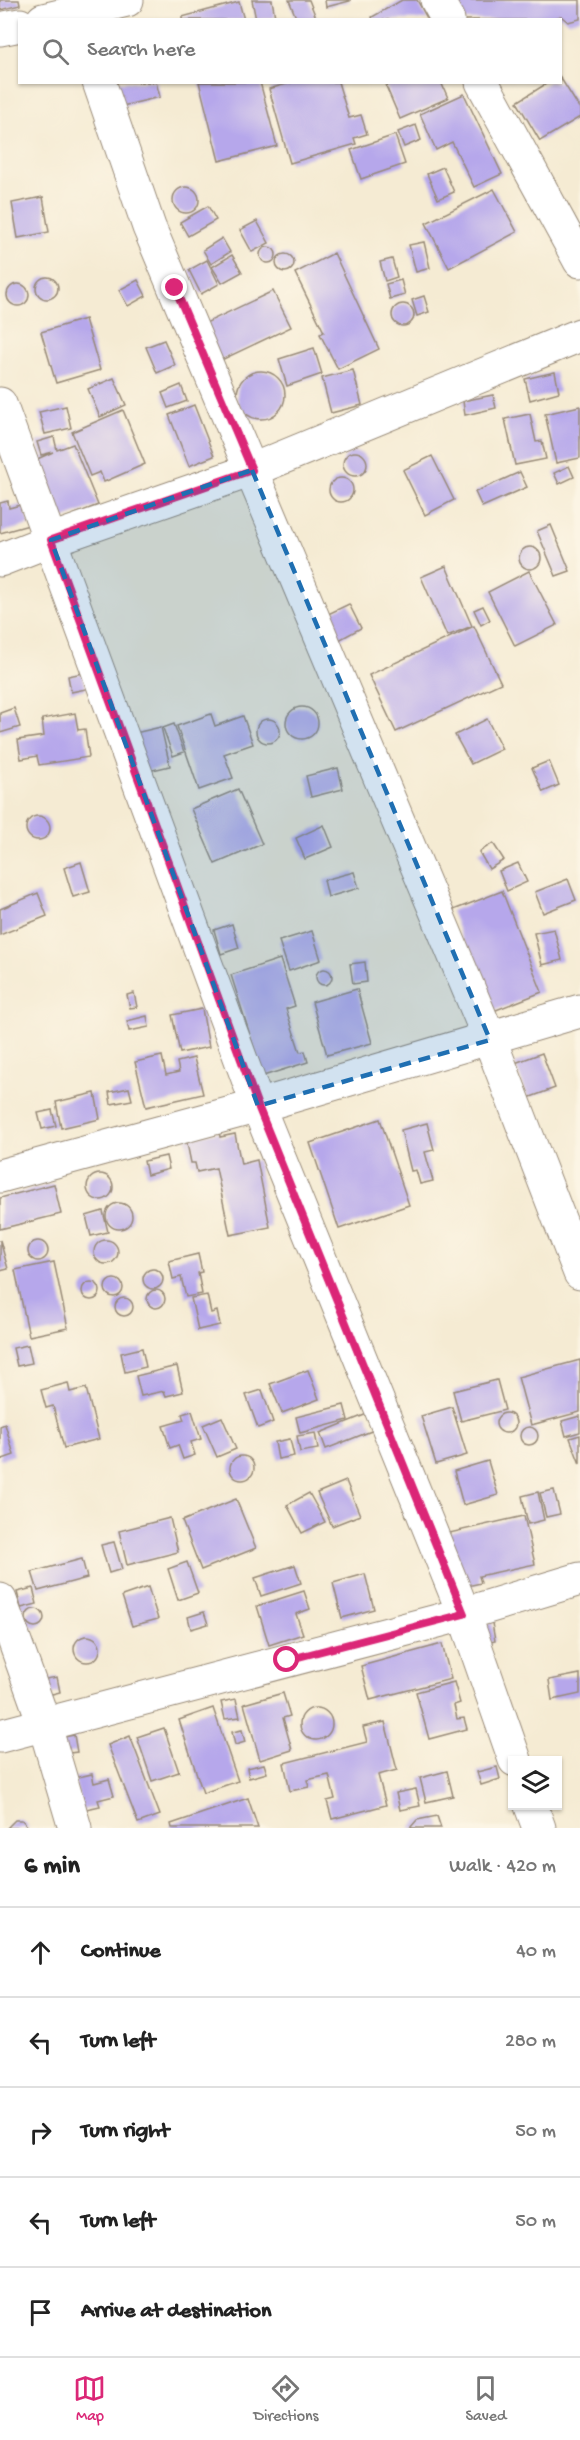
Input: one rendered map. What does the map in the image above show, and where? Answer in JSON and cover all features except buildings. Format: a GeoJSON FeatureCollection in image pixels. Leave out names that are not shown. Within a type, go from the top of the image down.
{"type":"FeatureCollection","features":[{"type":"Feature","properties":{"kind":"street"},"geometry":{"type":"LineString","coordinates":[[66,13],[127,0]]}},
{"type":"Feature","properties":{"kind":"street"},"geometry":{"type":"LineString","coordinates":[[437,0],[447,18]]}},
{"type":"Feature","properties":{"kind":"street"},"geometry":{"type":"LineString","coordinates":[[0,29],[18,25]]}},
{"type":"Feature","properties":{"kind":"street"},"geometry":{"type":"LineString","coordinates":[[100,84],[150,227],[490,1040],[580,1274]]}},
{"type":"Feature","properties":{"kind":"street"},"geometry":{"type":"LineString","coordinates":[[483,84],[580,261]]}},
{"type":"Feature","properties":{"kind":"street"},"geometry":{"type":"LineString","coordinates":[[0,560],[252,470],[580,335]]}},
{"type":"Feature","properties":{"kind":"street"},"geometry":{"type":"LineString","coordinates":[[0,404],[258,1106],[464,1614],[513,1756]]}},
{"type":"Feature","properties":{"kind":"street"},"geometry":{"type":"LineString","coordinates":[[0,1176],[490,1040],[580,1011]]}},
{"type":"Feature","properties":{"kind":"street"},"geometry":{"type":"LineString","coordinates":[[0,1736],[464,1614],[580,1580]]}},
{"type":"Feature","properties":{"kind":"street"},"geometry":{"type":"LineString","coordinates":[[0,1600],[44,1723],[75,1828]]}},
{"type":"Feature","properties":{"kind":"street"},"geometry":{"type":"LineString","coordinates":[[532,1810],[539,1828]]}},
{"type":"Feature","properties":{"kind":"highlighted area"},"geometry":{"type":"Polygon","coordinates":[[[252,470],[490,1040],[258,1106],[51,540],[252,470]]]}},
{"type":"Feature","properties":{"kind":"route"},"geometry":{"type":"LineString","coordinates":[[175,288],[252,470],[51,540],[258,1106],[464,1614],[287,1660]]}}]}
